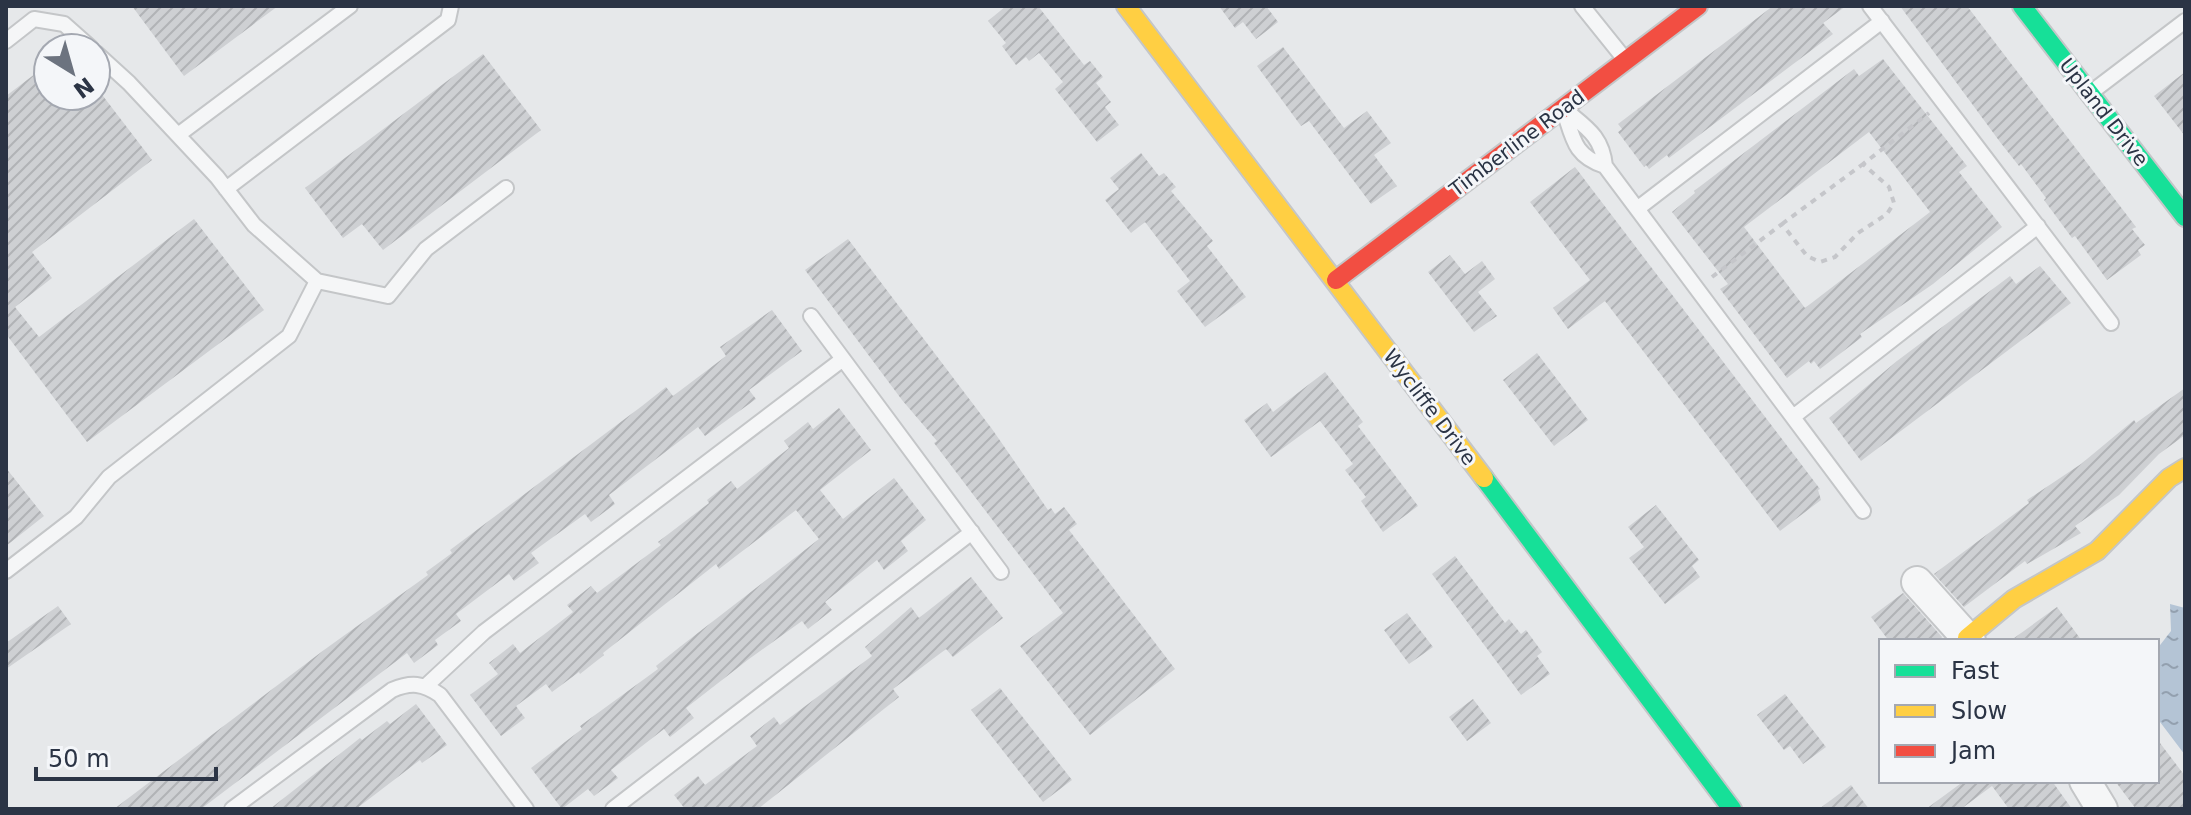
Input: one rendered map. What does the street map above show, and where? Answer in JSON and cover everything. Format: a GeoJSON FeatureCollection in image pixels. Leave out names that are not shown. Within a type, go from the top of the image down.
{"type":"FeatureCollection","features":[{"type":"Feature","properties":{"kind":"street","name":"Wycliffe Drive"},"geometry":{"type":"LineString","coordinates":[[1126,6],[1336,280],[1732,809]]}},
{"type":"Feature","properties":{"kind":"street","name":"Timberline Road"},"geometry":{"type":"LineString","coordinates":[[1336,280],[1698,6]]}},
{"type":"Feature","properties":{"kind":"street","name":"Upland Drive"},"geometry":{"type":"LineString","coordinates":[[2022,6],[2182,207]]}},
{"type":"Feature","properties":{"kind":"street"},"geometry":{"type":"LineString","coordinates":[[1917,582],[1968,639],[2014,599],[2097,551],[2169,478],[2185,468]]}},
{"type":"Feature","properties":{"kind":"street"},"geometry":{"type":"LineString","coordinates":[[2086,783],[2102,809]]}},
{"type":"Feature","properties":{"kind":"lane"},"geometry":{"type":"LineString","coordinates":[[178,135],[350,6]]}},
{"type":"Feature","properties":{"kind":"lane"},"geometry":{"type":"LineString","coordinates":[[226,189],[448,20],[451,6]]}},
{"type":"Feature","properties":{"kind":"lane"},"geometry":{"type":"LineString","coordinates":[[1582,6],[1626,60]]}},
{"type":"Feature","properties":{"kind":"lane"},"geometry":{"type":"LineString","coordinates":[[1870,6],[2111,323]]}},
{"type":"Feature","properties":{"kind":"lane"},"geometry":{"type":"LineString","coordinates":[[6,41],[34,19],[64,24],[73,32]]}},
{"type":"Feature","properties":{"kind":"lane"},"geometry":{"type":"LineString","coordinates":[[1637,209],[1882,21]]}},
{"type":"Feature","properties":{"kind":"lane"},"geometry":{"type":"LineString","coordinates":[[2089,94],[2185,21]]}},
{"type":"Feature","properties":{"kind":"lane"},"geometry":{"type":"LineString","coordinates":[[112,69],[178,135],[254,225],[317,281],[388,296],[426,249],[506,188]]}},
{"type":"Feature","properties":{"kind":"lane"},"geometry":{"type":"LineString","coordinates":[[1563,108],[1575,145],[1587,160],[1605,166],[1863,511]]}},
{"type":"Feature","properties":{"kind":"lane"},"geometry":{"type":"LineString","coordinates":[[1793,417],[2038,226]]}},
{"type":"Feature","properties":{"kind":"lane"},"geometry":{"type":"LineString","coordinates":[[6,571],[76,517],[109,477],[289,336],[317,281]]}},
{"type":"Feature","properties":{"kind":"lane"},"geometry":{"type":"LineString","coordinates":[[811,316],[1001,572]]}},
{"type":"Feature","properties":{"kind":"lane"},"geometry":{"type":"LineString","coordinates":[[427,685],[484,632],[843,359]]}},
{"type":"Feature","properties":{"kind":"lane"},"geometry":{"type":"LineString","coordinates":[[613,809],[972,532]]}},
{"type":"Feature","properties":{"kind":"lane"},"geometry":{"type":"LineString","coordinates":[[232,809],[392,690],[408,684],[427,685],[440,695],[526,809]]}},
{"type":"Feature","properties":{"kind":"path"},"geometry":{"type":"LineString","coordinates":[[1697,289],[1943,101]]}},
{"type":"Feature","properties":{"kind":"path"},"geometry":{"type":"LineString","coordinates":[[1782,224],[1807,256],[1820,262],[1835,257],[1858,233],[1887,214],[1894,203],[1889,187],[1863,164]]}},
{"type":"Feature","properties":{"kind":"water"},"geometry":{"type":"Polygon","coordinates":[[[2170,604],[2185,608],[2185,755],[2159,721],[2159,646],[2171,631],[2170,604]]]}},
{"type":"Feature","properties":{"kind":"building"},"geometry":{"type":"Polygon","coordinates":[[[132,6],[278,6],[184,76],[132,6]]]}},
{"type":"Feature","properties":{"kind":"building"},"geometry":{"type":"Polygon","coordinates":[[[1006,6],[1038,6],[1084,65],[1090,61],[1103,77],[1096,83],[1111,102],[1105,107],[1119,125],[1097,142],[1055,89],[1063,82],[1039,53],[1029,61],[1026,57],[1016,65],[1002,46],[1006,43],[988,21],[1006,6]]]}},
{"type":"Feature","properties":{"kind":"building"},"geometry":{"type":"Polygon","coordinates":[[[1219,6],[1266,6],[1278,22],[1256,39],[1243,22],[1235,28],[1219,6]]]}},
{"type":"Feature","properties":{"kind":"building"},"geometry":{"type":"Polygon","coordinates":[[[1773,6],[1846,6],[1823,23],[1833,34],[1669,158],[1667,155],[1649,169],[1646,165],[1644,167],[1618,132],[1622,129],[1618,124],[1773,6]]]}},
{"type":"Feature","properties":{"kind":"building"},"geometry":{"type":"Polygon","coordinates":[[[1900,6],[1967,6],[2136,227],[2132,229],[2145,245],[2138,250],[2141,255],[2107,280],[2075,236],[2072,238],[2021,164],[2019,166],[2000,142],[1900,6]]]}},
{"type":"Feature","properties":{"kind":"building"},"geometry":{"type":"Polygon","coordinates":[[[1283,47],[1344,128],[1367,111],[1391,143],[1374,155],[1397,186],[1371,204],[1309,121],[1301,126],[1257,66],[1283,47]]]}},
{"type":"Feature","properties":{"kind":"building"},"geometry":{"type":"Polygon","coordinates":[[[483,54],[541,130],[383,250],[362,224],[343,238],[305,188],[483,54]]]}},
{"type":"Feature","properties":{"kind":"building"},"geometry":{"type":"Polygon","coordinates":[[[1883,59],[1967,166],[1959,172],[2002,227],[1933,284],[1860,334],[1862,337],[1820,369],[1814,361],[1811,364],[1809,361],[1787,378],[1720,289],[1728,284],[1672,212],[1694,191],[1854,69],[1859,76],[1883,59]],[[1869,132],[1744,227],[1805,308],[1930,212],[1869,132]]]}},
{"type":"Feature","properties":{"kind":"building"},"geometry":{"type":"Polygon","coordinates":[[[2185,72],[2185,136],[2154,96],[2185,72]]]}},
{"type":"Feature","properties":{"kind":"building"},"geometry":{"type":"Polygon","coordinates":[[[32,76],[32,112],[112,112],[112,108],[152,160],[32,252],[52,278],[15,307],[39,337],[194,219],[264,310],[87,442],[6,334],[6,96],[32,76]]]}},
{"type":"Feature","properties":{"kind":"building"},"geometry":{"type":"Polygon","coordinates":[[[1141,153],[1159,176],[1164,173],[1176,187],[1171,191],[1213,241],[1207,246],[1246,297],[1205,327],[1177,291],[1190,281],[1145,222],[1131,233],[1105,200],[1119,189],[1110,178],[1141,153]]]}},
{"type":"Feature","properties":{"kind":"building"},"geometry":{"type":"Polygon","coordinates":[[[1575,167],[1820,489],[1821,500],[1780,531],[1605,301],[1568,329],[1553,308],[1590,280],[1530,202],[1575,167]]]}},
{"type":"Feature","properties":{"kind":"building"},"geometry":{"type":"Polygon","coordinates":[[[848,239],[992,429],[1048,510],[1051,508],[1055,514],[1064,507],[1077,524],[1069,530],[1175,669],[1090,735],[1020,646],[1063,613],[934,443],[937,441],[902,400],[805,270],[848,239]]]}},
{"type":"Feature","properties":{"kind":"building"},"geometry":{"type":"Polygon","coordinates":[[[1450,255],[1465,274],[1482,261],[1495,279],[1478,292],[1497,316],[1474,332],[1428,272],[1450,255]]]}},
{"type":"Feature","properties":{"kind":"building"},"geometry":{"type":"Polygon","coordinates":[[[2040,266],[2071,303],[1861,461],[1829,418],[1897,361],[2010,276],[2016,284],[2040,266]]]}},
{"type":"Feature","properties":{"kind":"building"},"geometry":{"type":"Polygon","coordinates":[[[772,310],[802,351],[749,390],[756,399],[705,436],[698,427],[609,495],[615,504],[591,522],[585,514],[531,553],[539,563],[514,581],[509,574],[456,614],[461,621],[435,640],[438,645],[414,663],[407,653],[201,809],[114,809],[428,575],[426,572],[452,553],[450,550],[666,387],[673,396],[726,356],[720,347],[772,310]]]}},
{"type":"Feature","properties":{"kind":"building"},"geometry":{"type":"Polygon","coordinates":[[[1537,353],[1588,420],[1554,446],[1503,380],[1537,353]]]}},
{"type":"Feature","properties":{"kind":"building"},"geometry":{"type":"Polygon","coordinates":[[[1325,372],[1363,422],[1358,426],[1418,506],[1383,532],[1361,501],[1366,497],[1345,470],[1353,464],[1320,421],[1271,457],[1244,420],[1267,403],[1273,412],[1325,372]]]}},
{"type":"Feature","properties":{"kind":"building"},"geometry":{"type":"Polygon","coordinates":[[[2185,388],[2185,435],[2159,454],[2119,495],[2075,526],[2081,533],[2027,564],[2025,561],[1964,607],[1934,574],[2029,503],[2027,500],[2081,464],[2134,420],[2136,423],[2185,388]]]}},
{"type":"Feature","properties":{"kind":"building"},"geometry":{"type":"Polygon","coordinates":[[[839,408],[871,450],[820,490],[843,519],[894,478],[926,520],[901,541],[908,551],[884,570],[877,560],[825,602],[832,610],[808,629],[802,621],[749,659],[686,708],[694,718],[670,737],[664,729],[611,770],[618,778],[594,796],[588,789],[562,809],[531,768],[819,539],[796,510],[719,569],[716,564],[580,674],[552,692],[546,684],[516,706],[525,718],[501,736],[470,695],[498,674],[489,663],[513,644],[520,653],[573,612],[567,605],[591,586],[597,593],[661,545],[658,542],[709,503],[707,500],[731,481],[737,489],[789,448],[784,441],[808,422],[813,429],[839,408]]]}},
{"type":"Feature","properties":{"kind":"building"},"geometry":{"type":"Polygon","coordinates":[[[6,468],[44,516],[6,546],[6,468]]]}},
{"type":"Feature","properties":{"kind":"building"},"geometry":{"type":"Polygon","coordinates":[[[1656,505],[1699,560],[1692,566],[1700,577],[1665,604],[1629,558],[1644,547],[1628,527],[1656,505]]]}},
{"type":"Feature","properties":{"kind":"building"},"geometry":{"type":"Polygon","coordinates":[[[1455,556],[1505,623],[1509,619],[1521,634],[1526,630],[1542,652],[1537,656],[1550,674],[1521,695],[1432,574],[1455,556]]]}},
{"type":"Feature","properties":{"kind":"building"},"geometry":{"type":"Polygon","coordinates":[[[971,577],[1003,618],[953,657],[946,649],[893,689],[899,697],[758,809],[685,809],[674,795],[698,776],[705,785],[757,746],[750,736],[774,717],[780,725],[872,656],[865,647],[911,607],[919,618],[971,577]]]}},
{"type":"Feature","properties":{"kind":"building"},"geometry":{"type":"Polygon","coordinates":[[[1903,593],[1942,637],[1888,639],[1871,617],[1903,593]]]}},
{"type":"Feature","properties":{"kind":"building"},"geometry":{"type":"Polygon","coordinates":[[[58,606],[71,624],[6,669],[6,643],[58,606]]]}},
{"type":"Feature","properties":{"kind":"building"},"geometry":{"type":"Polygon","coordinates":[[[2057,607],[2081,639],[2013,639],[2057,607]]]}},
{"type":"Feature","properties":{"kind":"building"},"geometry":{"type":"Polygon","coordinates":[[[1407,613],[1433,647],[1409,664],[1384,630],[1407,613]]]}},
{"type":"Feature","properties":{"kind":"building"},"geometry":{"type":"Polygon","coordinates":[[[1000,688],[1072,780],[1043,802],[971,710],[1000,688]]]}},
{"type":"Feature","properties":{"kind":"building"},"geometry":{"type":"Polygon","coordinates":[[[1785,694],[1826,747],[1803,764],[1790,746],[1784,750],[1757,715],[1785,694]]]}},
{"type":"Feature","properties":{"kind":"building"},"geometry":{"type":"Polygon","coordinates":[[[1473,699],[1491,723],[1467,741],[1449,717],[1473,699]]]}},
{"type":"Feature","properties":{"kind":"building"},"geometry":{"type":"Polygon","coordinates":[[[416,704],[447,745],[422,763],[420,760],[356,809],[270,809],[360,738],[362,740],[387,721],[390,724],[416,704]]]}},
{"type":"Feature","properties":{"kind":"building"},"geometry":{"type":"Polygon","coordinates":[[[2159,742],[2185,776],[2185,809],[2136,809],[2116,783],[2159,783],[2159,742]]]}},
{"type":"Feature","properties":{"kind":"building"},"geometry":{"type":"Polygon","coordinates":[[[1961,783],[2053,783],[2072,809],[2009,809],[1992,786],[1961,809],[1926,809],[1961,783]]]}},
{"type":"Feature","properties":{"kind":"building"},"geometry":{"type":"Polygon","coordinates":[[[1851,785],[1869,809],[1819,809],[1851,785]]]}},
{"type":"Feature","properties":{"kind":"traffic: fast"},"geometry":{"type":"LineString","coordinates":[[2022,6],[2185,217]]}},
{"type":"Feature","properties":{"kind":"traffic: fast"},"geometry":{"type":"LineString","coordinates":[[1484,478],[1732,809]]}},
{"type":"Feature","properties":{"kind":"traffic: slow"},"geometry":{"type":"LineString","coordinates":[[1126,6],[1484,478]]}},
{"type":"Feature","properties":{"kind":"traffic: slow"},"geometry":{"type":"LineString","coordinates":[[1967,638],[2014,599],[2097,551],[2169,478],[2185,468]]}},
{"type":"Feature","properties":{"kind":"traffic: jam"},"geometry":{"type":"LineString","coordinates":[[1336,280],[1698,6]]}}]}
